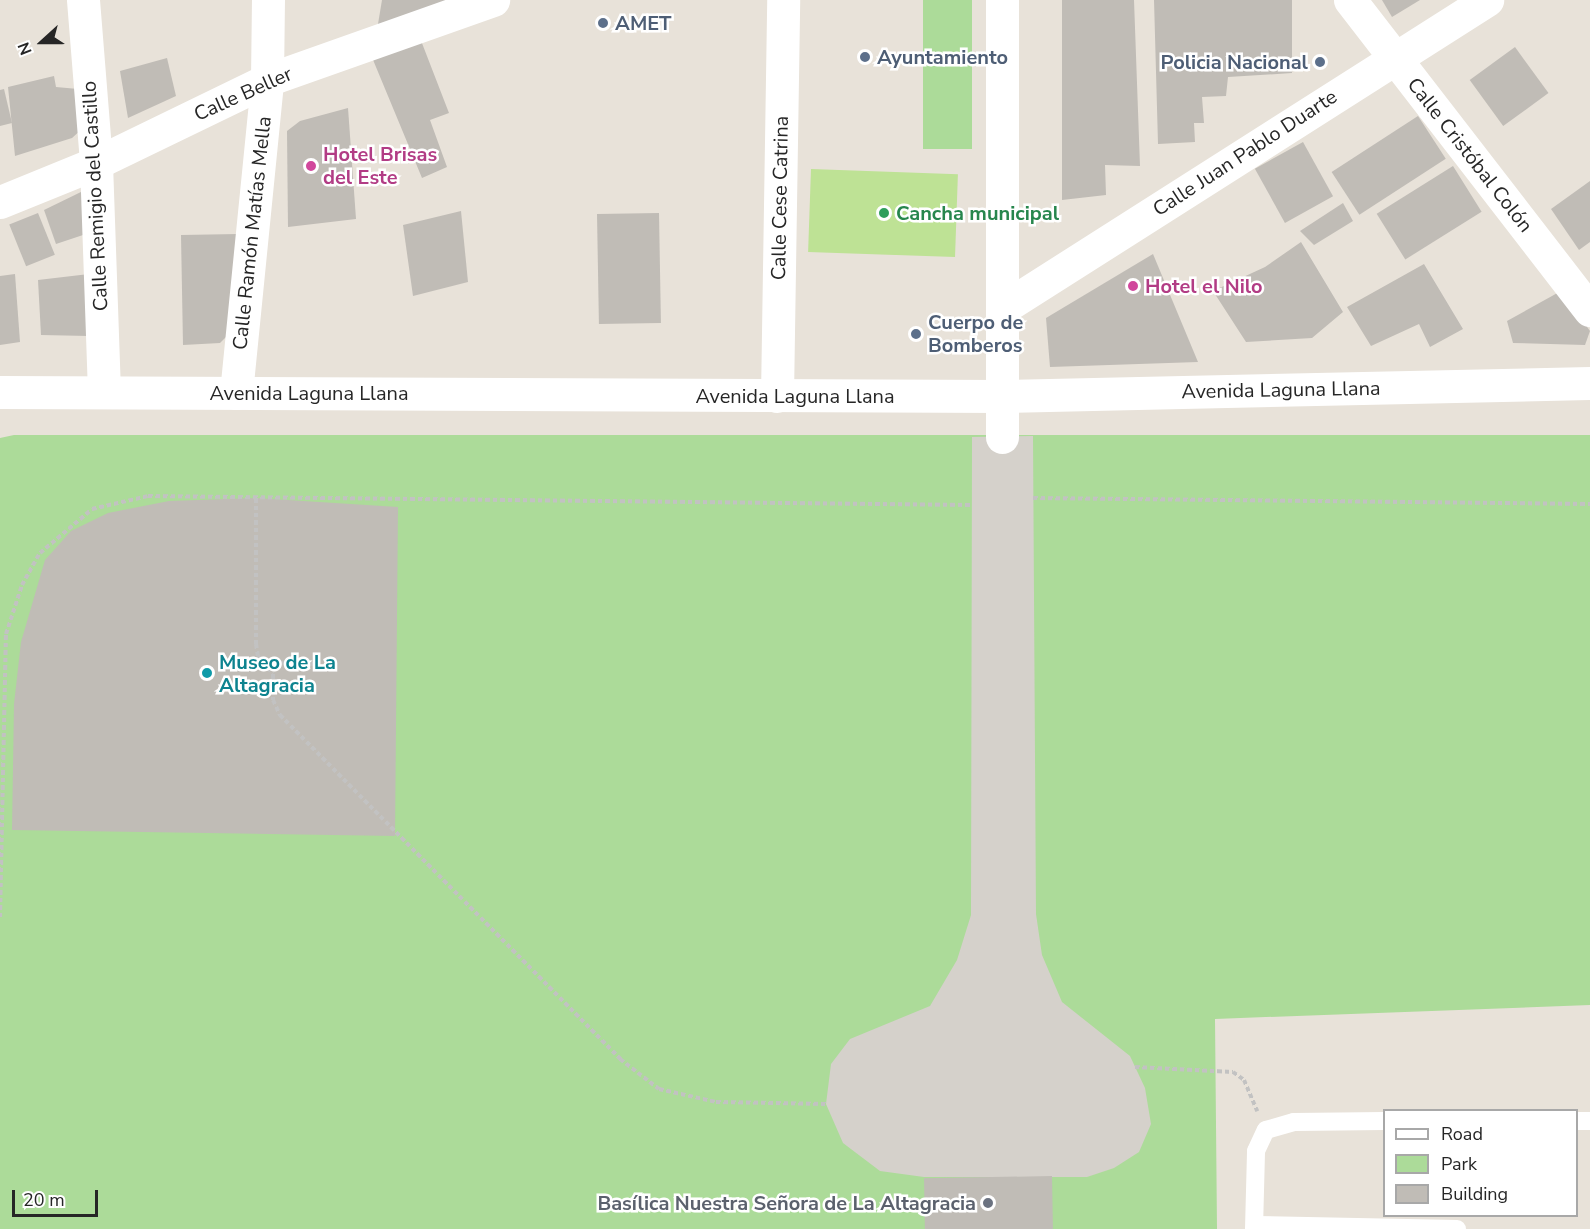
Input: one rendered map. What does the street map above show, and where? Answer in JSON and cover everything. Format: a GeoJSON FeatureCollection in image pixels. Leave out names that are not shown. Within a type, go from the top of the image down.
{"type":"FeatureCollection","features":[{"type":"Feature","properties":{"kind":"street","name":"Calle Remigio del Castillo"},"geometry":{"type":"LineString","coordinates":[[83,0],[96,164],[104,392]]}},
{"type":"Feature","properties":{"kind":"street","name":"Calle Ramón Matías Mella"},"geometry":{"type":"LineString","coordinates":[[236,393],[267,80],[268,0]]}},
{"type":"Feature","properties":{"kind":"street","name":"Calle Beller"},"geometry":{"type":"LineString","coordinates":[[0,202],[96,164],[267,80],[493,0]]}},
{"type":"Feature","properties":{"kind":"street","name":"Calle Cese Catrina"},"geometry":{"type":"LineString","coordinates":[[777,396],[783,0]]}},
{"type":"Feature","properties":{"kind":"street"},"geometry":{"type":"LineString","coordinates":[[1002,0],[1004,396],[1002,436]]}},
{"type":"Feature","properties":{"kind":"street","name":"Calle Cristóbal Colón"},"geometry":{"type":"LineString","coordinates":[[1350,0],[1590,310]]}},
{"type":"Feature","properties":{"kind":"street","name":"Calle Juan Pablo Duarte"},"geometry":{"type":"LineString","coordinates":[[1003,308],[1487,0]]}},
{"type":"Feature","properties":{"kind":"street","name":"Avenida Laguna Llana"},"geometry":{"type":"LineString","coordinates":[[0,392],[1004,396],[1590,383]]}},
{"type":"Feature","properties":{"kind":"lane"},"geometry":{"type":"LineString","coordinates":[[1383,1121],[1294,1122],[1266,1130],[1256,1151],[1255,1227],[1457,1229]]}},
{"type":"Feature","properties":{"kind":"path"},"geometry":{"type":"LineString","coordinates":[[0,917],[6,634],[22,585],[40,553],[92,509],[148,496],[971,506]]}},
{"type":"Feature","properties":{"kind":"path"},"geometry":{"type":"LineString","coordinates":[[256,498],[256,644],[264,662],[273,674],[273,700],[280,715],[620,1059],[660,1089],[716,1102],[826,1104]]}},
{"type":"Feature","properties":{"kind":"path"},"geometry":{"type":"LineString","coordinates":[[1033,498],[1590,504]]}},
{"type":"Feature","properties":{"kind":"path"},"geometry":{"type":"LineString","coordinates":[[264,662],[313,664]]}},
{"type":"Feature","properties":{"kind":"path"},"geometry":{"type":"LineString","coordinates":[[1136,1067],[1233,1072],[1244,1080],[1266,1130]]}},
{"type":"Feature","properties":{"kind":"green space"},"geometry":{"type":"Polygon","coordinates":[[[923,0],[972,0],[972,149],[923,149],[923,0]]]}},
{"type":"Feature","properties":{"kind":"green space","name":"Cancha municipal"},"geometry":{"type":"Polygon","coordinates":[[[811,169],[958,174],[955,257],[808,252],[811,169]]]}},
{"type":"Feature","properties":{"kind":"green space"},"geometry":{"type":"Polygon","coordinates":[[[14,435],[1590,435],[1590,1005],[1215,1019],[1217,1229],[0,1229],[0,438],[14,435]]]}},
{"type":"Feature","properties":{"kind":"shaded area"},"geometry":{"type":"Polygon","coordinates":[[[1033,436],[1036,914],[1042,955],[1062,1002],[1130,1056],[1145,1088],[1151,1124],[1139,1152],[1114,1168],[1087,1177],[924,1177],[880,1171],[843,1143],[826,1104],[831,1064],[850,1039],[930,1006],[957,960],[971,915],[972,437],[1033,436]]]}},
{"type":"Feature","properties":{"kind":"building"},"geometry":{"type":"Polygon","coordinates":[[[382,0],[460,0],[377,30],[382,0]]]}},
{"type":"Feature","properties":{"kind":"building"},"geometry":{"type":"Polygon","coordinates":[[[1062,0],[1134,0],[1140,166],[1105,165],[1106,195],[1062,200],[1062,0]]]}},
{"type":"Feature","properties":{"kind":"building"},"geometry":{"type":"Polygon","coordinates":[[[1154,0],[1292,0],[1292,73],[1228,77],[1226,96],[1202,97],[1204,123],[1194,123],[1195,142],[1158,144],[1154,0]]]}},
{"type":"Feature","properties":{"kind":"building"},"geometry":{"type":"Polygon","coordinates":[[[1382,0],[1420,0],[1392,17],[1382,0]]]}},
{"type":"Feature","properties":{"kind":"building"},"geometry":{"type":"Polygon","coordinates":[[[420,38],[449,113],[430,120],[447,167],[422,178],[371,55],[420,38]]]}},
{"type":"Feature","properties":{"kind":"building"},"geometry":{"type":"Polygon","coordinates":[[[1515,47],[1549,93],[1503,126],[1470,80],[1515,47]]]}},
{"type":"Feature","properties":{"kind":"building"},"geometry":{"type":"Polygon","coordinates":[[[167,58],[176,96],[128,118],[120,71],[167,58]]]}},
{"type":"Feature","properties":{"kind":"building"},"geometry":{"type":"Polygon","coordinates":[[[54,76],[56,87],[78,89],[82,129],[72,138],[15,156],[8,87],[54,76]]]}},
{"type":"Feature","properties":{"kind":"building"},"geometry":{"type":"Polygon","coordinates":[[[4,89],[12,123],[0,126],[0,90],[4,89]]]}},
{"type":"Feature","properties":{"kind":"building"},"geometry":{"type":"Polygon","coordinates":[[[348,108],[356,219],[288,227],[287,131],[300,121],[348,108]]]}},
{"type":"Feature","properties":{"kind":"building"},"geometry":{"type":"Polygon","coordinates":[[[1418,116],[1446,159],[1359,215],[1332,172],[1418,116]]]}},
{"type":"Feature","properties":{"kind":"building"},"geometry":{"type":"Polygon","coordinates":[[[1303,142],[1333,196],[1285,223],[1255,169],[1303,142]]]}},
{"type":"Feature","properties":{"kind":"building"},"geometry":{"type":"Polygon","coordinates":[[[1453,166],[1482,212],[1405,259],[1377,214],[1453,166]]]}},
{"type":"Feature","properties":{"kind":"building"},"geometry":{"type":"Polygon","coordinates":[[[1590,181],[1590,242],[1579,250],[1551,209],[1590,181]]]}},
{"type":"Feature","properties":{"kind":"building"},"geometry":{"type":"Polygon","coordinates":[[[83,191],[89,233],[56,244],[44,210],[83,191]]]}},
{"type":"Feature","properties":{"kind":"building"},"geometry":{"type":"Polygon","coordinates":[[[1343,203],[1353,221],[1314,245],[1300,231],[1343,203]]]}},
{"type":"Feature","properties":{"kind":"building"},"geometry":{"type":"Polygon","coordinates":[[[461,211],[468,282],[413,296],[403,225],[461,211]]]}},
{"type":"Feature","properties":{"kind":"building"},"geometry":{"type":"Polygon","coordinates":[[[38,213],[55,255],[26,266],[9,225],[38,213]]]}},
{"type":"Feature","properties":{"kind":"building"},"geometry":{"type":"Polygon","coordinates":[[[659,213],[661,323],[599,324],[597,214],[659,213]]]}},
{"type":"Feature","properties":{"kind":"building"},"geometry":{"type":"Polygon","coordinates":[[[238,234],[233,330],[220,343],[183,345],[181,235],[238,234]]]}},
{"type":"Feature","properties":{"kind":"building"},"geometry":{"type":"Polygon","coordinates":[[[1301,242],[1343,312],[1312,338],[1246,342],[1213,291],[1265,267],[1301,242]]]}},
{"type":"Feature","properties":{"kind":"building","name":"Hotel el Nilo"},"geometry":{"type":"Polygon","coordinates":[[[1153,254],[1198,362],[1050,367],[1046,318],[1153,254]]]}},
{"type":"Feature","properties":{"kind":"building"},"geometry":{"type":"Polygon","coordinates":[[[1424,264],[1463,329],[1430,347],[1419,324],[1371,346],[1347,307],[1424,264]]]}},
{"type":"Feature","properties":{"kind":"building"},"geometry":{"type":"Polygon","coordinates":[[[15,274],[20,342],[0,345],[0,276],[15,274]]]}},
{"type":"Feature","properties":{"kind":"building"},"geometry":{"type":"Polygon","coordinates":[[[89,274],[89,336],[41,335],[38,280],[89,274]]]}},
{"type":"Feature","properties":{"kind":"building"},"geometry":{"type":"Polygon","coordinates":[[[1561,291],[1590,331],[1585,345],[1513,343],[1507,321],[1561,291]]]}},
{"type":"Feature","properties":{"kind":"building","name":"Museo de La Altagracia"},"geometry":{"type":"Polygon","coordinates":[[[256,498],[398,507],[395,836],[12,830],[14,704],[21,642],[45,560],[71,531],[108,513],[169,501],[256,498]]]}},
{"type":"Feature","properties":{"kind":"building","name":"Basílica Nuestra Señora de La Altagracia"},"geometry":{"type":"Polygon","coordinates":[[[1052,1176],[1053,1229],[925,1229],[924,1178],[1052,1176]]]}},
{"type":"Feature","properties":{"kind":"place","name":"AMET"},"geometry":{"type":"Point","coordinates":[603,23]}},
{"type":"Feature","properties":{"kind":"place","name":"Ayuntamiento"},"geometry":{"type":"Point","coordinates":[865,57]}},
{"type":"Feature","properties":{"kind":"place","name":"Policia Nacional"},"geometry":{"type":"Point","coordinates":[1320,62]}},
{"type":"Feature","properties":{"kind":"place","name":"Hotel Brisas del Este"},"geometry":{"type":"Point","coordinates":[311,166]}},
{"type":"Feature","properties":{"kind":"place","name":"Cancha municipal"},"geometry":{"type":"Point","coordinates":[884,213]}},
{"type":"Feature","properties":{"kind":"place","name":"Hotel el Nilo"},"geometry":{"type":"Point","coordinates":[1133,286]}},
{"type":"Feature","properties":{"kind":"place","name":"Cuerpo de Bomberos"},"geometry":{"type":"Point","coordinates":[916,334]}},
{"type":"Feature","properties":{"kind":"place","name":"Museo de La Altagracia"},"geometry":{"type":"Point","coordinates":[207,673]}},
{"type":"Feature","properties":{"kind":"place","name":"Basílica Nuestra Señora de La Altagracia"},"geometry":{"type":"Point","coordinates":[988,1203]}}]}
